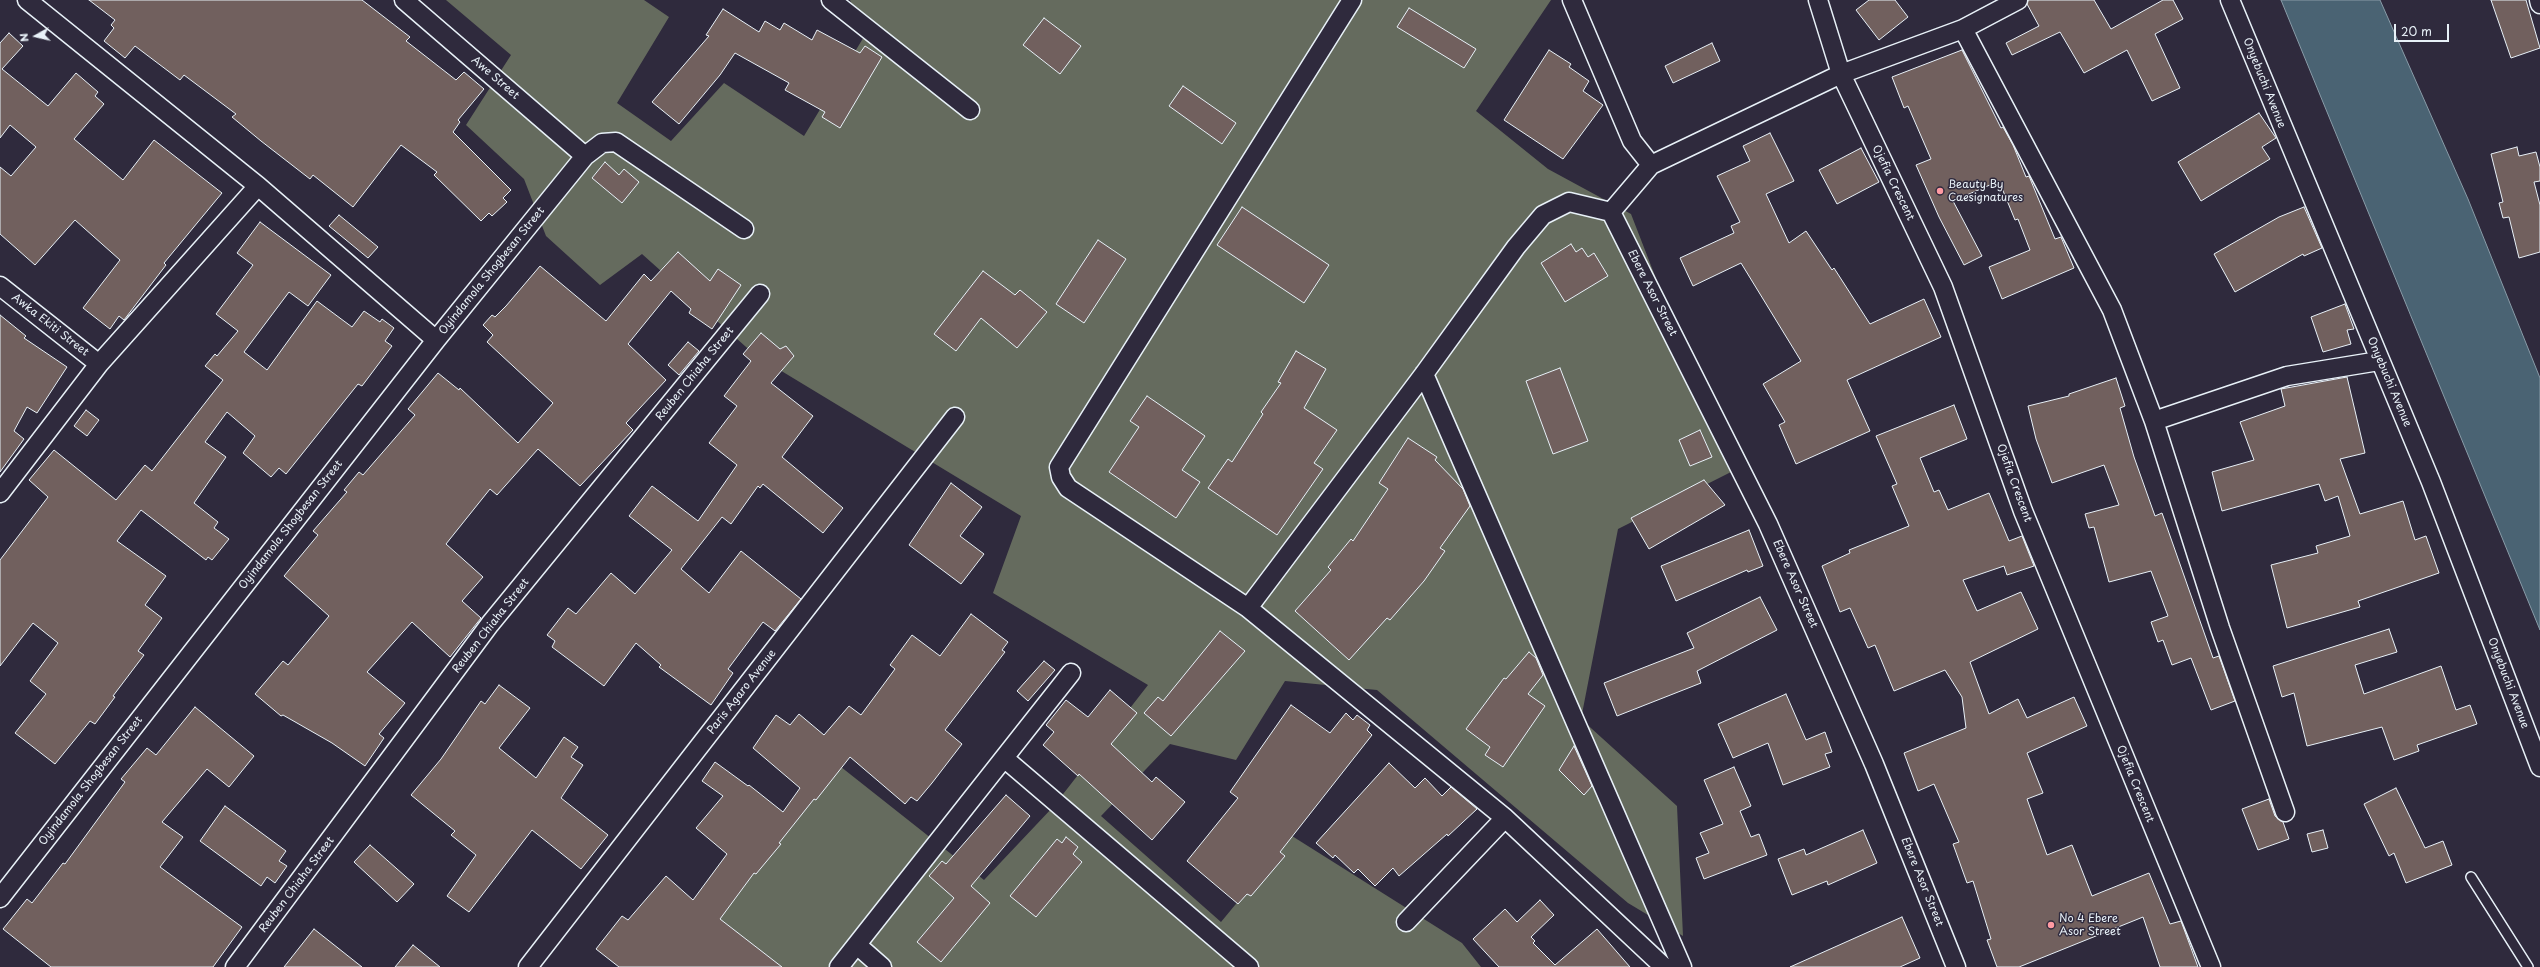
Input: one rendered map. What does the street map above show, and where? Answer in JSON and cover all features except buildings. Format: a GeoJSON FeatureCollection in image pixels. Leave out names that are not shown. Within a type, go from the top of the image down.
{"type":"FeatureCollection","features":[{"type":"Feature","properties":{"kind":"street"},"geometry":{"type":"LineString","coordinates":[[27,0],[258,186],[436,340]]}},
{"type":"Feature","properties":{"kind":"street","name":"Awe Street"},"geometry":{"type":"LineString","coordinates":[[404,0],[586,156]]}},
{"type":"Feature","properties":{"kind":"street"},"geometry":{"type":"LineString","coordinates":[[832,0],[970,110]]}},
{"type":"Feature","properties":{"kind":"street"},"geometry":{"type":"LineString","coordinates":[[1352,0],[1059,467],[1061,477],[1068,488],[1248,608],[1505,818],[1664,967]]}},
{"type":"Feature","properties":{"kind":"street"},"geometry":{"type":"LineString","coordinates":[[1572,0],[1632,141],[1651,165]]}},
{"type":"Feature","properties":{"kind":"street","name":"Ojefia Crescent"},"geometry":{"type":"LineString","coordinates":[[1818,0],[1841,74],[1943,287],[2024,511],[2210,967]]}},
{"type":"Feature","properties":{"kind":"street"},"geometry":{"type":"LineString","coordinates":[[1248,608],[1424,374],[1516,247],[1543,215],[1569,202],[1611,212],[1651,165],[1841,74],[1964,29],[2018,0]]}},
{"type":"Feature","properties":{"kind":"street","name":"Onyebuchi Avenue"},"geometry":{"type":"LineString","coordinates":[[2230,0],[2379,361],[2431,482],[2540,767]]}},
{"type":"Feature","properties":{"kind":"street"},"geometry":{"type":"LineString","coordinates":[[2538,0],[2540,4]]}},
{"type":"Feature","properties":{"kind":"street"},"geometry":{"type":"LineString","coordinates":[[1964,29],[2112,310],[2154,421],[2220,628],[2285,812]]}},
{"type":"Feature","properties":{"kind":"street","name":"Oyindamola Shogbesan Street"},"geometry":{"type":"LineString","coordinates":[[0,898],[436,340],[586,156],[602,143],[616,142],[744,229]]}},
{"type":"Feature","properties":{"kind":"street"},"geometry":{"type":"LineString","coordinates":[[0,493],[99,364],[258,186]]}},
{"type":"Feature","properties":{"kind":"street","name":"Ebere Asor Street"},"geometry":{"type":"LineString","coordinates":[[1611,212],[1768,524],[1874,764],[1956,967]]}},
{"type":"Feature","properties":{"kind":"street","name":"Awka Ekiti Street"},"geometry":{"type":"LineString","coordinates":[[0,286],[99,364]]}},
{"type":"Feature","properties":{"kind":"street","name":"Reuben Chiaha Street"},"geometry":{"type":"LineString","coordinates":[[235,967],[490,624],[760,294]]}},
{"type":"Feature","properties":{"kind":"street"},"geometry":{"type":"LineString","coordinates":[[2154,421],[2287,376],[2379,361]]}},
{"type":"Feature","properties":{"kind":"street"},"geometry":{"type":"LineString","coordinates":[[1424,374],[1682,967]]}},
{"type":"Feature","properties":{"kind":"street","name":"Paris Agaro Avenue"},"geometry":{"type":"LineString","coordinates":[[528,967],[955,417]]}},
{"type":"Feature","properties":{"kind":"street"},"geometry":{"type":"LineString","coordinates":[[839,967],[1071,673]]}},
{"type":"Feature","properties":{"kind":"street"},"geometry":{"type":"LineString","coordinates":[[1004,758],[1249,967]]}},
{"type":"Feature","properties":{"kind":"street"},"geometry":{"type":"LineString","coordinates":[[1406,922],[1505,818]]}},
{"type":"Feature","properties":{"kind":"street"},"geometry":{"type":"LineString","coordinates":[[857,945],[882,967]]}},
{"type":"Feature","properties":{"kind":"lane"},"geometry":{"type":"LineString","coordinates":[[2471,877],[2528,967]]}},
{"type":"Feature","properties":{"kind":"green space"},"geometry":{"type":"Polygon","coordinates":[[[446,0],[644,0],[669,17],[617,103],[671,141],[724,83],[804,136],[865,35],[850,0],[1551,0],[1476,111],[1548,169],[1631,214],[1731,472],[1618,529],[1581,719],[1677,806],[1683,936],[1628,903],[1377,690],[1285,681],[1236,760],[1170,744],[1101,816],[1221,922],[1292,836],[1462,943],[1481,967],[731,967],[698,943],[836,763],[984,880],[1053,807],[1148,685],[993,593],[1021,516],[755,355],[642,254],[600,285],[546,236],[524,179],[466,125],[511,55],[446,0]]]}},
{"type":"Feature","properties":{"kind":"water"},"geometry":{"type":"Polygon","coordinates":[[[2281,0],[2380,0],[2468,199],[2540,378],[2540,630],[2281,0]]]}},
{"type":"Feature","properties":{"kind":"place","name":"Beauty By Caesignatures"},"geometry":{"type":"Point","coordinates":[1940,191]}},
{"type":"Feature","properties":{"kind":"place","name":"No 4 Ebere Asor Street"},"geometry":{"type":"Point","coordinates":[2051,925]}}]}
